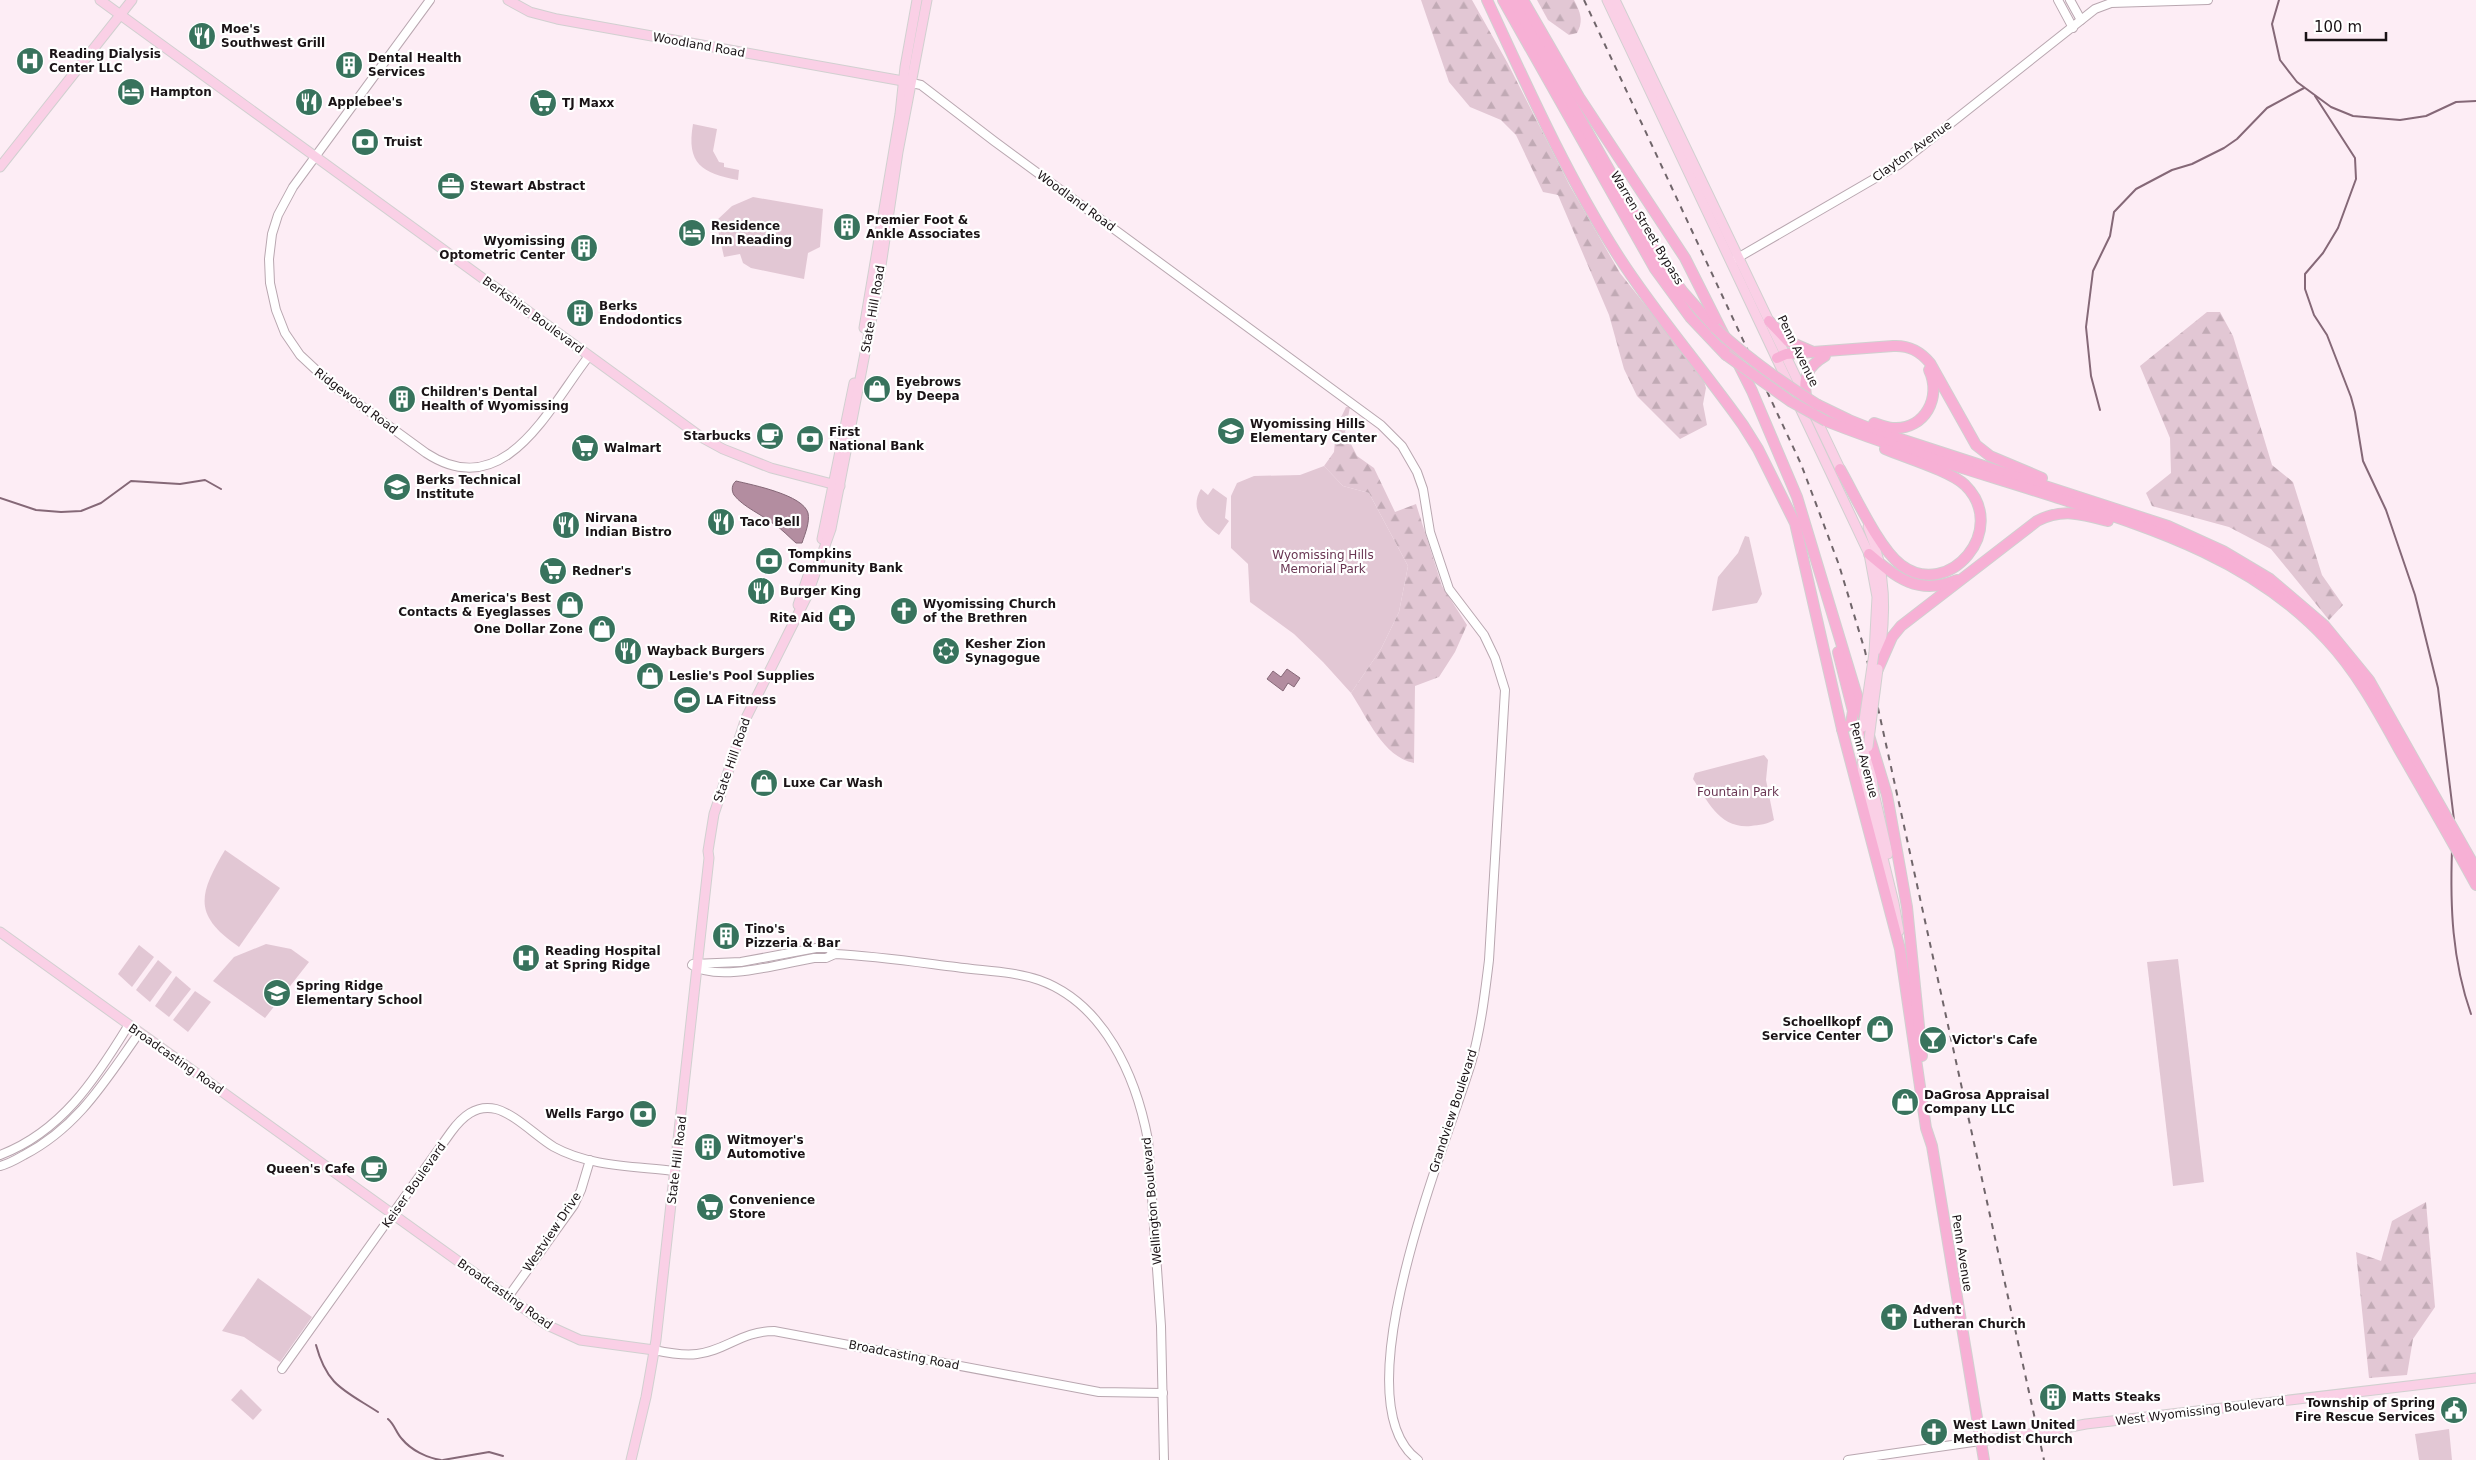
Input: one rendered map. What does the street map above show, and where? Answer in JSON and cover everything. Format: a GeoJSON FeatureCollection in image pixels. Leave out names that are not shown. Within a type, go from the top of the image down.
{"type":"FeatureCollection","features":[{"type":"Feature","properties":{"kind":"highway","name":"Penn Avenue"},"geometry":{"type":"LineString","coordinates":[[1487,0],[1549,131],[1588,205],[1617,254],[1743,425],[1795,523],[1842,729],[1900,949],[1926,1128],[1930,1139],[1984,1460]]}},
{"type":"Feature","properties":{"kind":"highway","name":"Warren Street Bypass"},"geometry":{"type":"LineString","coordinates":[[1503,0],[1655,269],[1685,310],[1726,355],[1782,396],[1826,420]]}},
{"type":"Feature","properties":{"kind":"highway","name":"Warren Street Bypass"},"geometry":{"type":"LineString","coordinates":[[1513,0],[1663,265],[1683,292],[1715,328],[1764,369],[1818,404]]}},
{"type":"Feature","properties":{"kind":"highway","name":"Penn Avenue"},"geometry":{"type":"LineString","coordinates":[[1523,0],[1579,97],[1686,258],[1752,391],[1797,497],[1885,788],[1907,907],[1931,1127],[1930,1139]]}},
{"type":"Feature","properties":{"kind":"highway"},"geometry":{"type":"LineString","coordinates":[[1769,321],[1788,341],[1820,354],[1909,352],[1919,358],[1928,369],[1933,380],[1934,394],[1931,406],[1923,416],[1910,425],[1897,428],[1885,427],[1818,404]]}},
{"type":"Feature","properties":{"kind":"highway"},"geometry":{"type":"LineString","coordinates":[[1784,357],[1893,346],[1915,350],[1930,363],[1974,442],[1982,450],[1993,458],[2091,499]]}},
{"type":"Feature","properties":{"kind":"highway"},"geometry":{"type":"LineString","coordinates":[[1806,396],[1805,382],[1808,370],[1820,354]]}},
{"type":"Feature","properties":{"kind":"highway"},"geometry":{"type":"LineString","coordinates":[[1818,404],[1849,420],[1879,432],[2091,499],[2168,526],[2223,551],[2270,579],[2324,625],[2350,655],[2382,701],[2476,869]]}},
{"type":"Feature","properties":{"kind":"highway"},"geometry":{"type":"LineString","coordinates":[[1826,420],[1872,444],[1949,476],[1965,486],[1976,500],[1981,522],[1978,539],[1972,552],[1958,564],[1937,573],[1925,573],[1903,566],[1887,552],[1840,469]]}},
{"type":"Feature","properties":{"kind":"highway"},"geometry":{"type":"LineString","coordinates":[[1826,420],[1897,447],[2207,552],[2246,573],[2282,598],[2327,640],[2372,702],[2476,885]]}},
{"type":"Feature","properties":{"kind":"highway"},"geometry":{"type":"LineString","coordinates":[[1878,669],[1892,637],[1901,626],[2037,521],[2052,515],[2075,512],[2119,521]]}},
{"type":"Feature","properties":{"kind":"highway"},"geometry":{"type":"LineString","coordinates":[[1869,554],[1896,577],[1923,586],[1951,582],[1972,570]]}},
{"type":"Feature","properties":{"kind":"highway"},"geometry":{"type":"LineString","coordinates":[[1826,592],[1853,711],[1851,724],[1842,729]]}},
{"type":"Feature","properties":{"kind":"main road","name":"Berkshire Boulevard"},"geometry":{"type":"LineString","coordinates":[[100,0],[589,356],[715,445],[770,468],[837,485]]}},
{"type":"Feature","properties":{"kind":"main road"},"geometry":{"type":"LineString","coordinates":[[0,167],[134,0]]}},
{"type":"Feature","properties":{"kind":"main road","name":"Woodland Road"},"geometry":{"type":"LineString","coordinates":[[508,0],[530,12],[557,19],[907,82]]}},
{"type":"Feature","properties":{"kind":"main road","name":"State Hill Road"},"geometry":{"type":"LineString","coordinates":[[907,82],[918,0]]}},
{"type":"Feature","properties":{"kind":"main road","name":"State Hill Road"},"geometry":{"type":"LineString","coordinates":[[631,1460],[644,1406],[654,1350],[699,966],[709,858],[708,851],[714,814],[746,718],[797,612],[798,601],[821,540],[837,485],[892,150],[926,0]]}},
{"type":"Feature","properties":{"kind":"main road","name":"Penn Avenue"},"geometry":{"type":"LineString","coordinates":[[1607,0],[1734,260],[1806,396],[1872,536],[1880,563],[1885,600],[1868,747],[1874,793],[1911,948]]}},
{"type":"Feature","properties":{"kind":"main road","name":"Penn Avenue"},"geometry":{"type":"LineString","coordinates":[[1615,0],[1734,260],[1769,321],[1869,554],[1878,597],[1874,653],[1863,727],[1862,772],[1894,903],[1900,949]]}},
{"type":"Feature","properties":{"kind":"main road","name":"Broadcasting Road"},"geometry":{"type":"LineString","coordinates":[[0,932],[128,1026],[553,1328],[580,1340],[654,1350]]}},
{"type":"Feature","properties":{"kind":"main road","name":"West Wyomissing Boulevard"},"geometry":{"type":"LineString","coordinates":[[1980,1441],[2086,1424],[2476,1378]]}},
{"type":"Feature","properties":{"kind":"street","name":"Ridgewood Road"},"geometry":{"type":"LineString","coordinates":[[430,0],[315,156],[284,202],[272,234],[269,271],[272,296],[278,316],[292,345],[315,372],[418,448],[441,462],[455,466],[479,467],[500,461],[523,445],[589,356]]}},
{"type":"Feature","properties":{"kind":"street"},"geometry":{"type":"LineString","coordinates":[[2058,0],[2073,28]]}},
{"type":"Feature","properties":{"kind":"street"},"geometry":{"type":"LineString","coordinates":[[2070,0],[2081,20]]}},
{"type":"Feature","properties":{"kind":"street","name":"Clayton Avenue"},"geometry":{"type":"LineString","coordinates":[[1734,260],[1898,165],[2096,9],[2111,3],[2208,0]]}},
{"type":"Feature","properties":{"kind":"street","name":"Woodland Road"},"geometry":{"type":"LineString","coordinates":[[907,82],[922,84],[994,141],[1381,425],[1402,446],[1420,482],[1430,532],[1449,589],[1484,635]]}},
{"type":"Feature","properties":{"kind":"street","name":"Grandview Boulevard"},"geometry":{"type":"LineString","coordinates":[[1418,1460],[1411,1454],[1395,1427],[1389,1392],[1391,1346],[1405,1274],[1420,1215],[1470,1066],[1484,999],[1489,960],[1505,690],[1495,658],[1484,635]]}},
{"type":"Feature","properties":{"kind":"street","name":"Wellington Boulevard"},"geometry":{"type":"LineString","coordinates":[[699,966],[741,962],[816,948],[828,948],[835,954],[1029,978],[1048,984],[1087,1009],[1101,1026],[1127,1073],[1142,1114],[1148,1140],[1161,1326],[1164,1460]]}},
{"type":"Feature","properties":{"kind":"street"},"geometry":{"type":"LineString","coordinates":[[0,1155],[28,1143],[65,1114],[90,1084],[128,1026]]}},
{"type":"Feature","properties":{"kind":"street"},"geometry":{"type":"LineString","coordinates":[[0,1166],[43,1145],[68,1127],[97,1092],[139,1033]]}},
{"type":"Feature","properties":{"kind":"street","name":"Keiser Boulevard"},"geometry":{"type":"LineString","coordinates":[[282,1369],[458,1123],[474,1111],[496,1110],[554,1147],[590,1160]]}},
{"type":"Feature","properties":{"kind":"street"},"geometry":{"type":"LineString","coordinates":[[590,1160],[675,1171]]}},
{"type":"Feature","properties":{"kind":"street","name":"Westview Drive"},"geometry":{"type":"LineString","coordinates":[[508,1297],[574,1205],[582,1190],[590,1160]]}},
{"type":"Feature","properties":{"kind":"street","name":"Broadcasting Road"},"geometry":{"type":"LineString","coordinates":[[654,1350],[697,1354],[714,1350],[746,1335],[774,1331],[1099,1392],[1162,1393]]}},
{"type":"Feature","properties":{"kind":"street"},"geometry":{"type":"LineString","coordinates":[[1848,1460],[1980,1441]]}},
{"type":"Feature","properties":{"kind":"green space"},"geometry":{"type":"Polygon","coordinates":[[[1421,0],[1472,0],[1507,62],[1570,186],[1620,273],[1703,378],[1706,388],[1703,404],[1707,425],[1680,439],[1637,396],[1624,369],[1609,315],[1558,195],[1543,192],[1516,135],[1501,120],[1470,107],[1449,82],[1421,0]]]}},
{"type":"Feature","properties":{"kind":"green space"},"geometry":{"type":"Polygon","coordinates":[[[1537,0],[1574,0],[1580,16],[1577,33],[1569,35],[1548,20],[1537,0]]]}},
{"type":"Feature","properties":{"kind":"green space"},"geometry":{"type":"Polygon","coordinates":[[[693,124],[717,129],[713,151],[719,162],[724,163],[724,167],[739,170],[738,180],[715,174],[699,164],[692,149],[693,124]]]}},
{"type":"Feature","properties":{"kind":"green space"},"geometry":{"type":"Polygon","coordinates":[[[753,197],[823,209],[820,247],[808,253],[804,279],[751,268],[743,263],[740,254],[724,257],[716,221],[732,206],[753,197]]]}},
{"type":"Feature","properties":{"kind":"green space"},"geometry":{"type":"Polygon","coordinates":[[[2207,312],[2220,312],[2233,336],[2272,465],[2293,482],[2322,575],[2343,605],[2329,620],[2271,549],[2229,527],[2152,506],[2146,493],[2171,473],[2170,438],[2140,366],[2207,312]]]}},
{"type":"Feature","properties":{"kind":"green space"},"geometry":{"type":"Polygon","coordinates":[[[1346,407],[1350,407],[1345,432],[1357,456],[1374,468],[1395,512],[1416,504],[1442,586],[1467,625],[1455,652],[1439,677],[1415,686],[1414,763],[1393,753],[1385,745],[1351,693],[1381,649],[1399,612],[1408,566],[1369,493],[1343,486],[1324,466],[1334,452],[1336,428],[1346,407]]]}},
{"type":"Feature","properties":{"kind":"green space","name":"Wyomissing Hills Memorial Park"},"geometry":{"type":"Polygon","coordinates":[[[1324,466],[1343,486],[1369,493],[1408,566],[1399,612],[1381,649],[1351,693],[1294,634],[1250,602],[1248,564],[1231,548],[1231,496],[1237,483],[1254,476],[1300,475],[1324,466]]]}},
{"type":"Feature","properties":{"kind":"green space"},"geometry":{"type":"Polygon","coordinates":[[[1213,488],[1227,498],[1225,518],[1229,521],[1219,535],[1203,521],[1196,503],[1201,489],[1208,495],[1213,488]]]}},
{"type":"Feature","properties":{"kind":"green space"},"geometry":{"type":"Polygon","coordinates":[[[1745,536],[1749,537],[1762,594],[1757,603],[1712,611],[1718,577],[1738,553],[1745,536]]]}},
{"type":"Feature","properties":{"kind":"green space","name":"Fountain Park"},"geometry":{"type":"Polygon","coordinates":[[[1764,755],[1768,760],[1766,780],[1774,820],[1751,826],[1740,826],[1723,819],[1710,805],[1693,779],[1695,773],[1764,755]]]}},
{"type":"Feature","properties":{"kind":"green space"},"geometry":{"type":"Polygon","coordinates":[[[225,850],[280,888],[239,947],[213,925],[207,914],[205,903],[210,879],[225,850]]]}},
{"type":"Feature","properties":{"kind":"green space"},"geometry":{"type":"Polygon","coordinates":[[[266,944],[291,949],[309,962],[265,1018],[213,981],[234,957],[266,944]]]}},
{"type":"Feature","properties":{"kind":"green space"},"geometry":{"type":"Polygon","coordinates":[[[139,945],[154,957],[132,987],[118,974],[139,945]]]}},
{"type":"Feature","properties":{"kind":"green space"},"geometry":{"type":"Polygon","coordinates":[[[2178,959],[2204,1182],[2173,1186],[2147,962],[2178,959]]]}},
{"type":"Feature","properties":{"kind":"green space"},"geometry":{"type":"Polygon","coordinates":[[[158,960],[172,972],[150,1002],[136,990],[158,960]]]}},
{"type":"Feature","properties":{"kind":"green space"},"geometry":{"type":"Polygon","coordinates":[[[176,976],[191,989],[169,1017],[155,1006],[176,976]]]}},
{"type":"Feature","properties":{"kind":"green space"},"geometry":{"type":"Polygon","coordinates":[[[195,991],[211,1002],[188,1032],[173,1020],[195,991]]]}},
{"type":"Feature","properties":{"kind":"green space"},"geometry":{"type":"Polygon","coordinates":[[[2426,1202],[2435,1307],[2413,1339],[2407,1375],[2369,1378],[2356,1252],[2381,1261],[2392,1221],[2426,1202]]]}},
{"type":"Feature","properties":{"kind":"green space"},"geometry":{"type":"Polygon","coordinates":[[[258,1278],[312,1317],[280,1362],[244,1337],[222,1331],[258,1278]]]}},
{"type":"Feature","properties":{"kind":"green space"},"geometry":{"type":"Polygon","coordinates":[[[241,1389],[262,1410],[253,1420],[231,1400],[241,1389]]]}},
{"type":"Feature","properties":{"kind":"green space"},"geometry":{"type":"Polygon","coordinates":[[[2449,1429],[2452,1460],[2419,1460],[2415,1434],[2449,1429]]]}},
{"type":"Feature","properties":{"kind":"shaded area"},"geometry":{"type":"Polygon","coordinates":[[[736,481],[788,496],[804,507],[808,513],[808,520],[802,543],[796,543],[778,527],[738,499],[732,489],[736,481]]]}},
{"type":"Feature","properties":{"kind":"shaded area"},"geometry":{"type":"Polygon","coordinates":[[[1287,669],[1300,678],[1294,687],[1288,683],[1283,691],[1267,679],[1273,671],[1281,677],[1287,669]]]}},
{"type":"Feature","properties":{"kind":"waterway"},"geometry":{"type":"LineString","coordinates":[[2279,0],[2272,24],[2280,60],[2297,82],[2331,107],[2353,116],[2400,120],[2426,116],[2456,102],[2476,101]]}},
{"type":"Feature","properties":{"kind":"waterway"},"geometry":{"type":"LineString","coordinates":[[2100,410],[2091,376],[2086,327],[2093,271],[2110,236],[2114,212],[2136,189],[2172,170],[2192,164],[2224,148],[2237,139],[2267,108],[2304,88]]}},
{"type":"Feature","properties":{"kind":"waterway"},"geometry":{"type":"LineString","coordinates":[[2315,96],[2355,158],[2356,179],[2338,228],[2323,253],[2305,274],[2305,289],[2314,315],[2327,335],[2351,397],[2363,461],[2386,510],[2415,595],[2438,688],[2454,820]]}},
{"type":"Feature","properties":{"kind":"waterway"},"geometry":{"type":"LineString","coordinates":[[0,498],[36,510],[61,512],[81,511],[101,503],[131,481],[180,484],[205,480],[221,489]]}},
{"type":"Feature","properties":{"kind":"waterway"},"geometry":{"type":"LineString","coordinates":[[2452,850],[2451,892],[2456,953],[2471,1014]]}},
{"type":"Feature","properties":{"kind":"waterway"},"geometry":{"type":"LineString","coordinates":[[316,1345],[320,1359],[338,1386],[378,1412]]}},
{"type":"Feature","properties":{"kind":"waterway"},"geometry":{"type":"LineString","coordinates":[[388,1419],[400,1437],[410,1447],[425,1455],[441,1460]]}},
{"type":"Feature","properties":{"kind":"waterway"},"geometry":{"type":"LineString","coordinates":[[443,1460],[489,1452],[503,1456]]}},
{"type":"Feature","properties":{"kind":"railway"},"geometry":{"type":"LineString","coordinates":[[1584,0],[1801,464],[1839,565],[1865,651],[2044,1460]]}},
{"type":"Feature","properties":{"kind":"place","name":"Moe's Southwest Grill"},"geometry":{"type":"Point","coordinates":[202,36]}},
{"type":"Feature","properties":{"kind":"place","name":"Reading Dialysis Center LLC"},"geometry":{"type":"Point","coordinates":[30,61]}},
{"type":"Feature","properties":{"kind":"place","name":"Dental Health Services"},"geometry":{"type":"Point","coordinates":[349,65]}},
{"type":"Feature","properties":{"kind":"place","name":"Hampton"},"geometry":{"type":"Point","coordinates":[131,92]}},
{"type":"Feature","properties":{"kind":"place","name":"Applebee's"},"geometry":{"type":"Point","coordinates":[309,102]}},
{"type":"Feature","properties":{"kind":"place","name":"TJ Maxx"},"geometry":{"type":"Point","coordinates":[543,103]}},
{"type":"Feature","properties":{"kind":"place","name":"Truist"},"geometry":{"type":"Point","coordinates":[365,142]}},
{"type":"Feature","properties":{"kind":"place","name":"Stewart Abstract"},"geometry":{"type":"Point","coordinates":[451,186]}},
{"type":"Feature","properties":{"kind":"place","name":"Premier Foot & Ankle Associates"},"geometry":{"type":"Point","coordinates":[847,227]}},
{"type":"Feature","properties":{"kind":"place","name":"Residence Inn Reading"},"geometry":{"type":"Point","coordinates":[692,233]}},
{"type":"Feature","properties":{"kind":"place","name":"Wyomissing Optometric Center"},"geometry":{"type":"Point","coordinates":[584,248]}},
{"type":"Feature","properties":{"kind":"place","name":"Berks Endodontics"},"geometry":{"type":"Point","coordinates":[580,313]}},
{"type":"Feature","properties":{"kind":"place","name":"Eyebrows by Deepa"},"geometry":{"type":"Point","coordinates":[877,389]}},
{"type":"Feature","properties":{"kind":"place","name":"Children's Dental Health of Wyomissing"},"geometry":{"type":"Point","coordinates":[402,399]}},
{"type":"Feature","properties":{"kind":"place","name":"Wyomissing Hills Elementary Center"},"geometry":{"type":"Point","coordinates":[1231,431]}},
{"type":"Feature","properties":{"kind":"place","name":"Starbucks"},"geometry":{"type":"Point","coordinates":[770,436]}},
{"type":"Feature","properties":{"kind":"place","name":"First National Bank"},"geometry":{"type":"Point","coordinates":[810,439]}},
{"type":"Feature","properties":{"kind":"place","name":"Walmart"},"geometry":{"type":"Point","coordinates":[585,448]}},
{"type":"Feature","properties":{"kind":"place","name":"Berks Technical Institute"},"geometry":{"type":"Point","coordinates":[397,487]}},
{"type":"Feature","properties":{"kind":"place","name":"Taco Bell"},"geometry":{"type":"Point","coordinates":[721,522]}},
{"type":"Feature","properties":{"kind":"place","name":"Nirvana Indian Bistro"},"geometry":{"type":"Point","coordinates":[566,525]}},
{"type":"Feature","properties":{"kind":"place","name":"Tompkins Community Bank"},"geometry":{"type":"Point","coordinates":[769,561]}},
{"type":"Feature","properties":{"kind":"place","name":"Redner's"},"geometry":{"type":"Point","coordinates":[553,571]}},
{"type":"Feature","properties":{"kind":"place","name":"Burger King"},"geometry":{"type":"Point","coordinates":[761,591]}},
{"type":"Feature","properties":{"kind":"place","name":"America's Best Contacts & Eyeglasses"},"geometry":{"type":"Point","coordinates":[570,605]}},
{"type":"Feature","properties":{"kind":"place","name":"Wyomissing Church of the Brethren"},"geometry":{"type":"Point","coordinates":[904,611]}},
{"type":"Feature","properties":{"kind":"place","name":"Rite Aid"},"geometry":{"type":"Point","coordinates":[842,618]}},
{"type":"Feature","properties":{"kind":"place","name":"One Dollar Zone"},"geometry":{"type":"Point","coordinates":[602,629]}},
{"type":"Feature","properties":{"kind":"place","name":"Wayback Burgers"},"geometry":{"type":"Point","coordinates":[628,651]}},
{"type":"Feature","properties":{"kind":"place","name":"Kesher Zion Synagogue"},"geometry":{"type":"Point","coordinates":[946,651]}},
{"type":"Feature","properties":{"kind":"place","name":"Leslie's Pool Supplies"},"geometry":{"type":"Point","coordinates":[650,676]}},
{"type":"Feature","properties":{"kind":"place","name":"LA Fitness"},"geometry":{"type":"Point","coordinates":[687,700]}},
{"type":"Feature","properties":{"kind":"place","name":"Luxe Car Wash"},"geometry":{"type":"Point","coordinates":[764,783]}},
{"type":"Feature","properties":{"kind":"place","name":"Tino's Pizzeria & Bar"},"geometry":{"type":"Point","coordinates":[726,936]}},
{"type":"Feature","properties":{"kind":"place","name":"Reading Hospital at Spring Ridge"},"geometry":{"type":"Point","coordinates":[526,958]}},
{"type":"Feature","properties":{"kind":"place","name":"Spring Ridge Elementary School"},"geometry":{"type":"Point","coordinates":[277,993]}},
{"type":"Feature","properties":{"kind":"place","name":"Schoellkopf Service Center"},"geometry":{"type":"Point","coordinates":[1880,1029]}},
{"type":"Feature","properties":{"kind":"place","name":"Victor's Cafe"},"geometry":{"type":"Point","coordinates":[1933,1040]}},
{"type":"Feature","properties":{"kind":"place","name":"DaGrosa Appraisal Company LLC"},"geometry":{"type":"Point","coordinates":[1905,1102]}},
{"type":"Feature","properties":{"kind":"place","name":"Wells Fargo"},"geometry":{"type":"Point","coordinates":[643,1114]}},
{"type":"Feature","properties":{"kind":"place","name":"Witmoyer's Automotive"},"geometry":{"type":"Point","coordinates":[708,1147]}},
{"type":"Feature","properties":{"kind":"place","name":"Queen's Cafe"},"geometry":{"type":"Point","coordinates":[374,1169]}},
{"type":"Feature","properties":{"kind":"place","name":"Convenience Store"},"geometry":{"type":"Point","coordinates":[710,1207]}},
{"type":"Feature","properties":{"kind":"place","name":"Advent Lutheran Church"},"geometry":{"type":"Point","coordinates":[1894,1317]}},
{"type":"Feature","properties":{"kind":"place","name":"Matts Steaks"},"geometry":{"type":"Point","coordinates":[2053,1397]}},
{"type":"Feature","properties":{"kind":"place","name":"Township of Spring Fire Rescue Services"},"geometry":{"type":"Point","coordinates":[2454,1410]}},
{"type":"Feature","properties":{"kind":"place","name":"West Lawn United Methodist Church"},"geometry":{"type":"Point","coordinates":[1934,1432]}}]}
